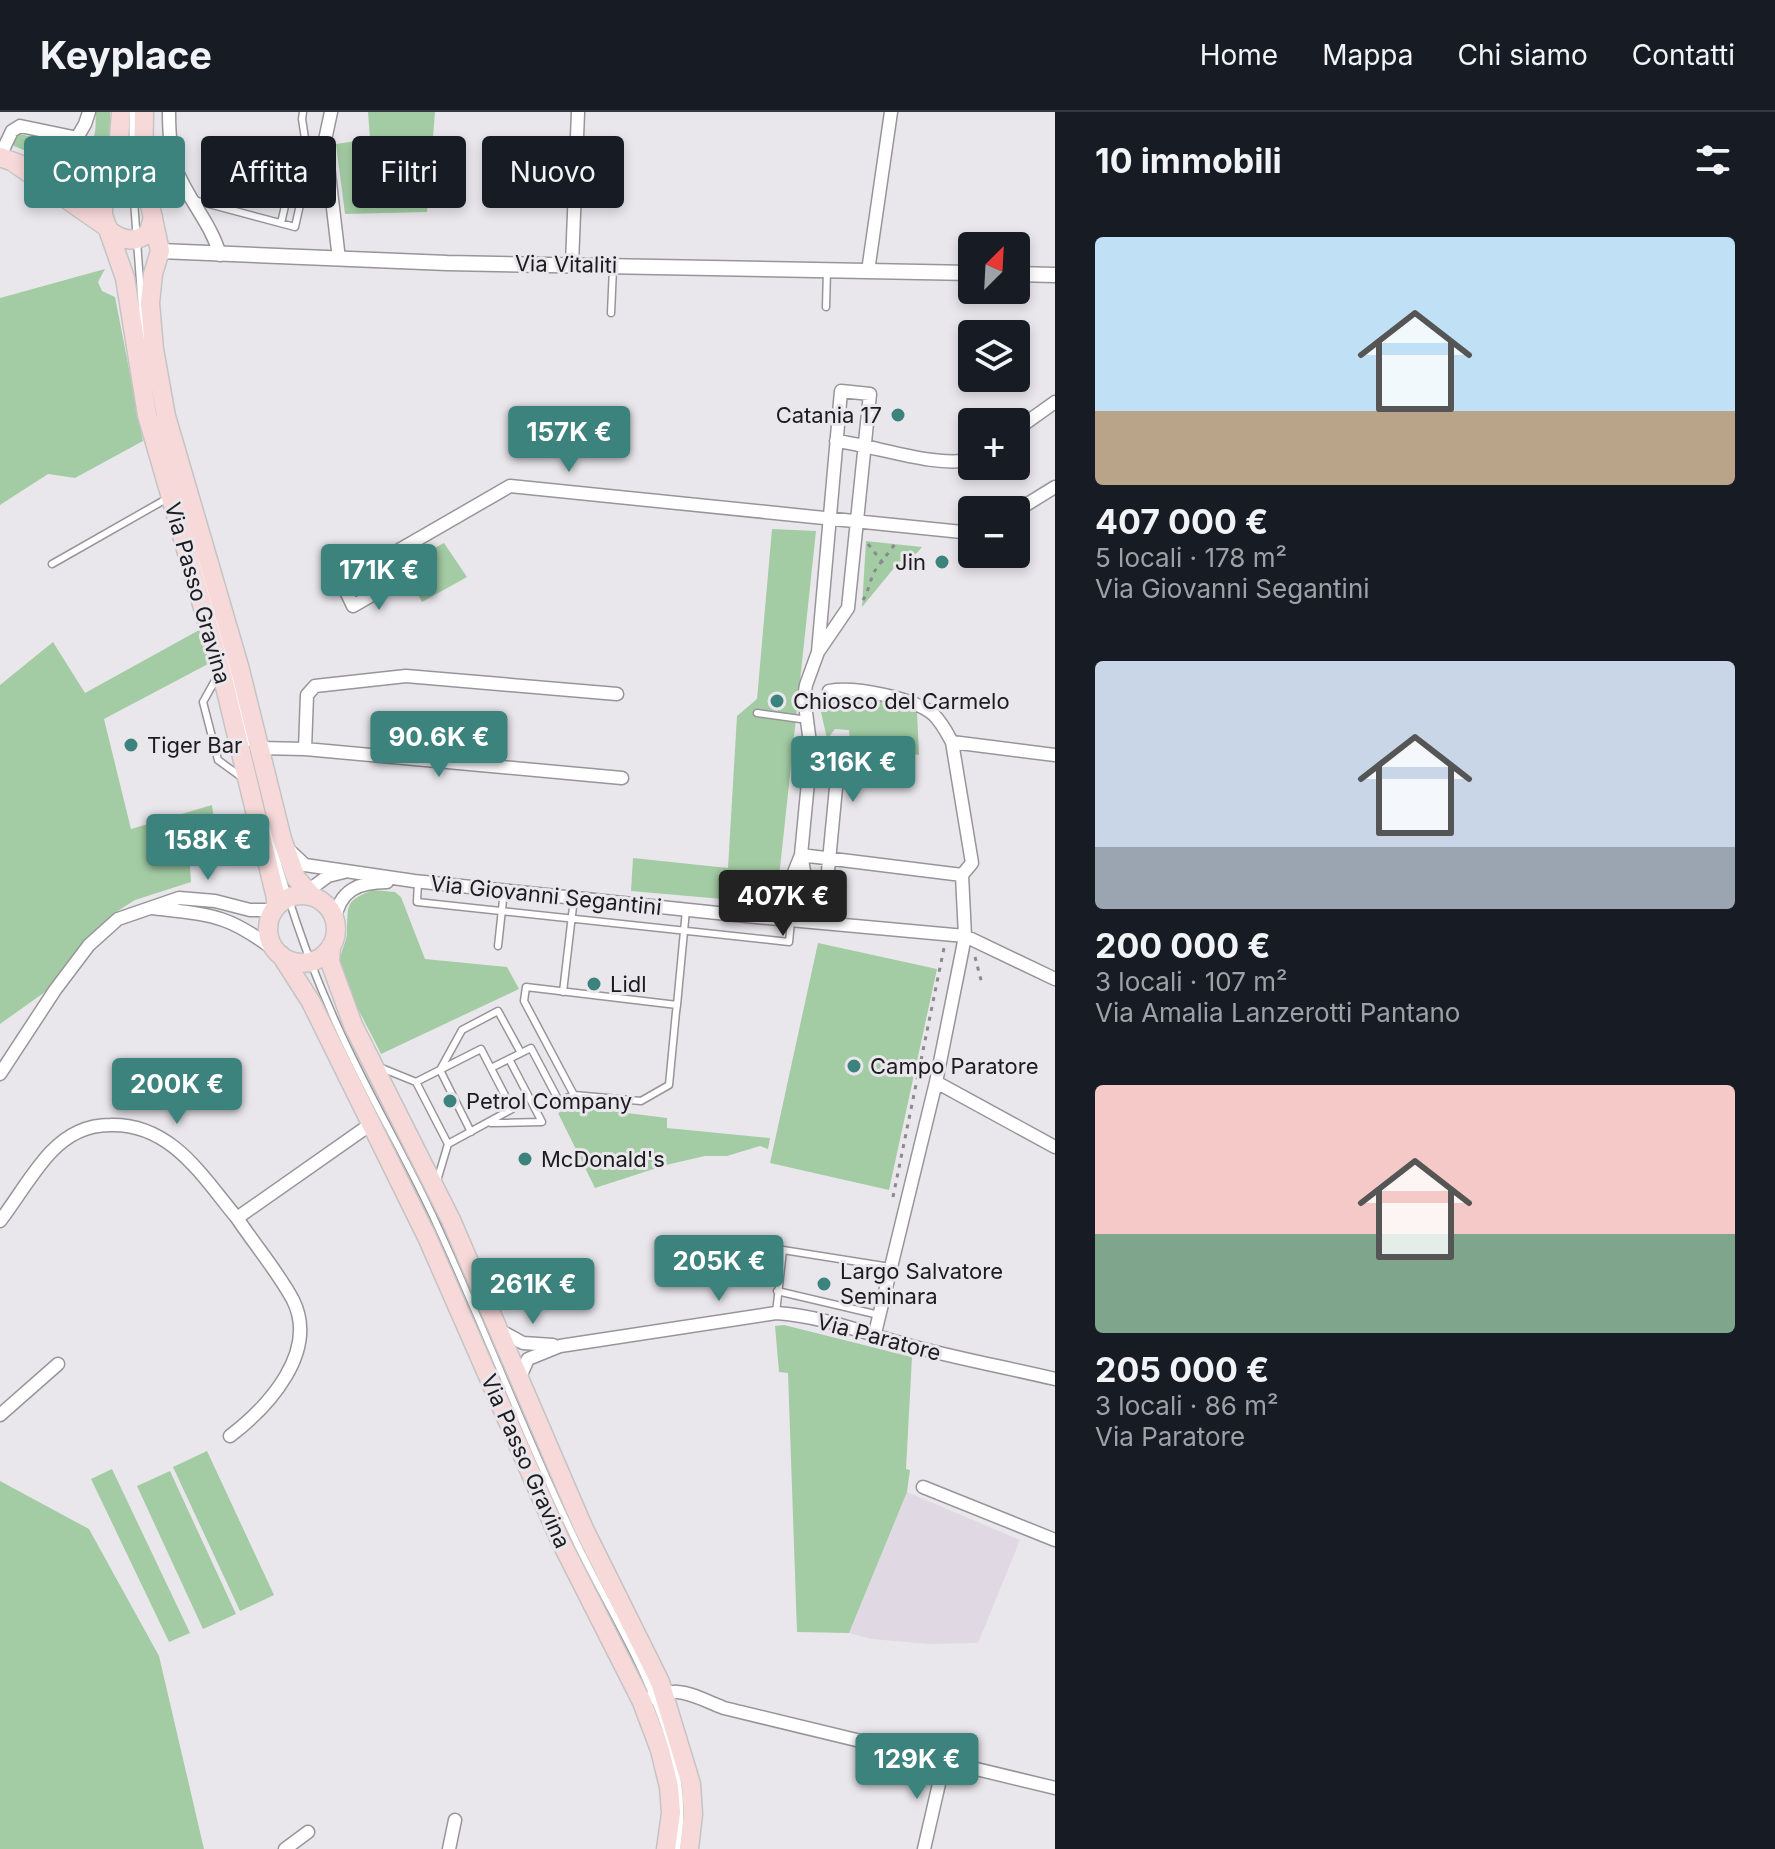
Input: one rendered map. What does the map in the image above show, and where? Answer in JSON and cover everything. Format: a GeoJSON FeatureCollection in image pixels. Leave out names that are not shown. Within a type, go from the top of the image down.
{"type":"FeatureCollection","features":[{"type":"Feature","properties":{"kind":"main road"},"geometry":{"type":"LineString","coordinates":[[121,112],[122,136]]}},
{"type":"Feature","properties":{"kind":"main road"},"geometry":{"type":"LineString","coordinates":[[137,136],[144,112]]}},
{"type":"Feature","properties":{"kind":"main road"},"geometry":{"type":"LineString","coordinates":[[4,158],[24,165]]}},
{"type":"Feature","properties":{"kind":"main road"},"geometry":{"type":"LineString","coordinates":[[4,158],[48,184],[121,238],[136,239],[149,232],[153,217]]}},
{"type":"Feature","properties":{"kind":"main road","name":"Via Passo Gravina"},"geometry":{"type":"LineString","coordinates":[[103,208],[125,278],[147,415],[254,789],[293,900]]}},
{"type":"Feature","properties":{"kind":"main road","name":"Via Passo Gravina"},"geometry":{"type":"LineString","coordinates":[[146,208],[153,217],[160,251],[153,274],[150,303],[154,349],[166,416],[239,666],[255,750],[292,870],[293,900]]}},
{"type":"Feature","properties":{"kind":"main road"},"geometry":{"type":"LineString","coordinates":[[79,209],[125,278]]}},
{"type":"Feature","properties":{"kind":"main road"},"geometry":{"type":"LineString","coordinates":[[331,946],[323,956],[311,961],[292,961],[279,954],[269,939],[268,929],[293,900],[327,906],[335,920]]}},
{"type":"Feature","properties":{"kind":"main road","name":"Via Passo Gravina"},"geometry":{"type":"LineString","coordinates":[[335,920],[330,962],[353,1025],[435,1188],[520,1378],[691,1784],[693,1814],[689,1849]]}},
{"type":"Feature","properties":{"kind":"main road","name":"Via Passo Gravina"},"geometry":{"type":"LineString","coordinates":[[279,954],[303,986],[427,1237],[560,1540],[653,1697],[669,1787],[671,1813],[666,1849]]}},
{"type":"Feature","properties":{"kind":"street"},"geometry":{"type":"LineString","coordinates":[[4,158],[12,131],[20,126],[78,136],[89,112]]}},
{"type":"Feature","properties":{"kind":"street"},"geometry":{"type":"LineString","coordinates":[[169,112],[176,167],[214,233],[220,255]]}},
{"type":"Feature","properties":{"kind":"street"},"geometry":{"type":"LineString","coordinates":[[326,136],[331,112]]}},
{"type":"Feature","properties":{"kind":"street"},"geometry":{"type":"LineString","coordinates":[[572,264],[578,112]]}},
{"type":"Feature","properties":{"kind":"street"},"geometry":{"type":"LineString","coordinates":[[868,271],[891,112]]}},
{"type":"Feature","properties":{"kind":"street"},"geometry":{"type":"LineString","coordinates":[[333,208],[339,259]]}},
{"type":"Feature","properties":{"kind":"street","name":"Via Vitaliti"},"geometry":{"type":"LineString","coordinates":[[160,251],[339,259],[958,273]]}},
{"type":"Feature","properties":{"kind":"street"},"geometry":{"type":"LineString","coordinates":[[1030,274],[1055,275]]}},
{"type":"Feature","properties":{"kind":"street"},"geometry":{"type":"LineString","coordinates":[[795,921],[804,871],[801,855],[811,751],[804,697],[818,652],[841,391],[870,394],[848,608],[818,652]]}},
{"type":"Feature","properties":{"kind":"street"},"geometry":{"type":"LineString","coordinates":[[1030,420],[1055,402]]}},
{"type":"Feature","properties":{"kind":"street"},"geometry":{"type":"LineString","coordinates":[[836,441],[958,462]]}},
{"type":"Feature","properties":{"kind":"street"},"geometry":{"type":"LineString","coordinates":[[385,558],[398,580],[353,606],[342,583],[385,558],[510,486],[958,532]]}},
{"type":"Feature","properties":{"kind":"street"},"geometry":{"type":"LineString","coordinates":[[1030,502],[1055,487]]}},
{"type":"Feature","properties":{"kind":"street"},"geometry":{"type":"LineString","coordinates":[[305,749],[307,695],[315,686],[406,676],[617,694]]}},
{"type":"Feature","properties":{"kind":"street"},"geometry":{"type":"LineString","coordinates":[[829,691],[854,689],[918,706],[935,716],[952,742],[972,863],[962,875],[965,936],[936,1082],[875,1333]]}},
{"type":"Feature","properties":{"kind":"street"},"geometry":{"type":"LineString","coordinates":[[952,742],[1055,755]]}},
{"type":"Feature","properties":{"kind":"street"},"geometry":{"type":"LineString","coordinates":[[823,923],[840,746]]}},
{"type":"Feature","properties":{"kind":"street"},"geometry":{"type":"LineString","coordinates":[[255,750],[305,749],[622,778]]}},
{"type":"Feature","properties":{"kind":"street","name":"Via Giovanni Segantini"},"geometry":{"type":"LineString","coordinates":[[282,839],[305,865],[416,882],[965,936]]}},
{"type":"Feature","properties":{"kind":"street"},"geometry":{"type":"LineString","coordinates":[[801,855],[962,875]]}},
{"type":"Feature","properties":{"kind":"street"},"geometry":{"type":"LineString","coordinates":[[746,916],[779,898],[791,880],[801,855]]}},
{"type":"Feature","properties":{"kind":"street"},"geometry":{"type":"LineString","coordinates":[[0,1074],[55,990],[89,945],[118,919],[179,898],[215,901],[250,910],[293,900],[328,876],[355,871]]}},
{"type":"Feature","properties":{"kind":"street","name":"Via Giovanni Segantini"},"geometry":{"type":"LineString","coordinates":[[335,920],[342,898],[354,887],[368,883],[416,882]]}},
{"type":"Feature","properties":{"kind":"street"},"geometry":{"type":"LineString","coordinates":[[149,908],[224,918],[246,928],[279,954]]}},
{"type":"Feature","properties":{"kind":"street"},"geometry":{"type":"LineString","coordinates":[[965,936],[1055,979]]}},
{"type":"Feature","properties":{"kind":"street"},"geometry":{"type":"LineString","coordinates":[[936,1082],[1055,1147]]}},
{"type":"Feature","properties":{"kind":"street"},"geometry":{"type":"LineString","coordinates":[[0,1221],[49,1153],[82,1129],[120,1124],[158,1135],[174,1145],[237,1218],[294,1301],[300,1333],[297,1355],[257,1410],[230,1436]]}},
{"type":"Feature","properties":{"kind":"street"},"geometry":{"type":"LineString","coordinates":[[237,1218],[371,1124]]}},
{"type":"Feature","properties":{"kind":"street","name":"Via Paratore"},"geometry":{"type":"LineString","coordinates":[[498,1329],[523,1343],[560,1346],[776,1313],[791,1314],[1055,1379]]}},
{"type":"Feature","properties":{"kind":"street","name":"Via Paratore"},"geometry":{"type":"LineString","coordinates":[[520,1378],[521,1369],[528,1359],[560,1346]]}},
{"type":"Feature","properties":{"kind":"street"},"geometry":{"type":"LineString","coordinates":[[0,1415],[58,1364]]}},
{"type":"Feature","properties":{"kind":"street"},"geometry":{"type":"LineString","coordinates":[[923,1487],[1055,1540]]}},
{"type":"Feature","properties":{"kind":"street"},"geometry":{"type":"LineString","coordinates":[[653,1697],[686,1693],[724,1708],[1055,1788]]}},
{"type":"Feature","properties":{"kind":"street"},"geometry":{"type":"LineString","coordinates":[[924,1849],[944,1762]]}},
{"type":"Feature","properties":{"kind":"street"},"geometry":{"type":"LineString","coordinates":[[449,1849],[455,1820]]}},
{"type":"Feature","properties":{"kind":"street"},"geometry":{"type":"LineString","coordinates":[[285,1849],[308,1832]]}},
{"type":"Feature","properties":{"kind":"lane"},"geometry":{"type":"LineString","coordinates":[[130,136],[133,112]]}},
{"type":"Feature","properties":{"kind":"lane"},"geometry":{"type":"LineString","coordinates":[[303,112],[306,136]]}},
{"type":"Feature","properties":{"kind":"lane"},"geometry":{"type":"LineString","coordinates":[[194,200],[295,227],[299,208]]}},
{"type":"Feature","properties":{"kind":"lane"},"geometry":{"type":"LineString","coordinates":[[130,208],[136,239],[145,349],[160,427]]}},
{"type":"Feature","properties":{"kind":"lane"},"geometry":{"type":"LineString","coordinates":[[281,223],[285,208]]}},
{"type":"Feature","properties":{"kind":"lane"},"geometry":{"type":"LineString","coordinates":[[611,313],[613,265]]}},
{"type":"Feature","properties":{"kind":"lane"},"geometry":{"type":"LineString","coordinates":[[826,307],[827,270]]}},
{"type":"Feature","properties":{"kind":"lane"},"geometry":{"type":"LineString","coordinates":[[168,457],[255,750]]}},
{"type":"Feature","properties":{"kind":"lane"},"geometry":{"type":"LineString","coordinates":[[52,564],[162,503],[170,495]]}},
{"type":"Feature","properties":{"kind":"lane"},"geometry":{"type":"LineString","coordinates":[[757,713],[808,720]]}},
{"type":"Feature","properties":{"kind":"lane"},"geometry":{"type":"LineString","coordinates":[[416,882],[417,902],[789,942],[795,921]]}},
{"type":"Feature","properties":{"kind":"lane"},"geometry":{"type":"LineString","coordinates":[[498,946],[504,891]]}},
{"type":"Feature","properties":{"kind":"lane"},"geometry":{"type":"LineString","coordinates":[[563,992],[574,898]]}},
{"type":"Feature","properties":{"kind":"lane"},"geometry":{"type":"LineString","coordinates":[[293,900],[330,1010],[437,1224],[570,1530],[653,1697],[680,1786],[682,1814],[677,1849]]}},
{"type":"Feature","properties":{"kind":"lane"},"geometry":{"type":"LineString","coordinates":[[491,1068],[531,1048],[559,1101],[574,1095],[641,1101],[669,1085],[686,910]]}},
{"type":"Feature","properties":{"kind":"lane"},"geometry":{"type":"LineString","coordinates":[[574,1095],[524,1001],[526,987],[677,1005]]}},
{"type":"Feature","properties":{"kind":"lane"},"geometry":{"type":"LineString","coordinates":[[440,1070],[462,1030],[498,1011],[521,1053]]}},
{"type":"Feature","properties":{"kind":"lane"},"geometry":{"type":"LineString","coordinates":[[416,1082],[481,1049],[491,1068],[512,1109],[448,1144]]}},
{"type":"Feature","properties":{"kind":"lane"},"geometry":{"type":"LineString","coordinates":[[488,1123],[542,1122],[509,1059]]}},
{"type":"Feature","properties":{"kind":"lane"},"geometry":{"type":"LineString","coordinates":[[373,1065],[416,1082],[448,1144],[435,1188]]}},
{"type":"Feature","properties":{"kind":"lane"},"geometry":{"type":"LineString","coordinates":[[440,1070],[471,1132]]}},
{"type":"Feature","properties":{"kind":"lane"},"geometry":{"type":"LineString","coordinates":[[776,1313],[783,1250],[890,1267]]}},
{"type":"Feature","properties":{"kind":"lane"},"geometry":{"type":"LineString","coordinates":[[777,1291],[879,1315]]}},
{"type":"Feature","properties":{"kind":"path"},"geometry":{"type":"LineString","coordinates":[[865,541],[884,563]]}},
{"type":"Feature","properties":{"kind":"path"},"geometry":{"type":"LineString","coordinates":[[861,603],[871,587],[876,569],[884,563],[896,542]]}},
{"type":"Feature","properties":{"kind":"path"},"geometry":{"type":"LineString","coordinates":[[891,1207],[944,948]]}},
{"type":"Feature","properties":{"kind":"path"},"geometry":{"type":"LineString","coordinates":[[975,950],[982,984]]}},
{"type":"Feature","properties":{"kind":"shaded area"},"geometry":{"type":"Polygon","coordinates":[[[907,1492],[1020,1540],[978,1643],[929,1644],[871,1639],[849,1633],[907,1492]]]}},
{"type":"Feature","properties":{"kind":"green space"},"geometry":{"type":"Polygon","coordinates":[[[96,112],[110,112],[111,136],[94,136],[96,112]]]}},
{"type":"Feature","properties":{"kind":"green space"},"geometry":{"type":"Polygon","coordinates":[[[368,112],[435,112],[433,136],[370,136],[368,112]]]}},
{"type":"Feature","properties":{"kind":"green space"},"geometry":{"type":"Polygon","coordinates":[[[20,134],[28,136],[24,136],[24,150],[14,146],[14,138],[20,134]]]}},
{"type":"Feature","properties":{"kind":"green space"},"geometry":{"type":"Polygon","coordinates":[[[352,142],[352,208],[427,208],[427,212],[345,214],[336,144],[352,142]]]}},
{"type":"Feature","properties":{"kind":"green space"},"geometry":{"type":"Polygon","coordinates":[[[105,269],[98,282],[102,291],[115,297],[143,441],[75,478],[48,474],[0,505],[0,298],[105,269]]]}},
{"type":"Feature","properties":{"kind":"green space"},"geometry":{"type":"Polygon","coordinates":[[[772,529],[816,531],[778,887],[756,902],[631,891],[633,858],[728,868],[737,716],[757,699],[772,529]]]}},
{"type":"Feature","properties":{"kind":"green space"},"geometry":{"type":"Polygon","coordinates":[[[866,541],[922,547],[899,562],[862,607],[866,541]]]}},
{"type":"Feature","properties":{"kind":"green space"},"geometry":{"type":"Polygon","coordinates":[[[444,543],[467,577],[422,602],[402,565],[444,543]]]}},
{"type":"Feature","properties":{"kind":"green space"},"geometry":{"type":"Polygon","coordinates":[[[201,629],[208,664],[104,719],[131,829],[212,805],[216,833],[188,837],[191,882],[135,900],[116,912],[95,930],[45,992],[0,1024],[0,685],[53,642],[85,693],[201,629]]]}},
{"type":"Feature","properties":{"kind":"green space"},"geometry":{"type":"Polygon","coordinates":[[[830,695],[872,696],[917,712],[919,755],[850,742],[849,730],[835,729],[827,739],[819,703],[828,701],[830,695]]]}},
{"type":"Feature","properties":{"kind":"green space"},"geometry":{"type":"Polygon","coordinates":[[[373,890],[395,892],[401,897],[425,959],[507,967],[519,989],[381,1054],[351,994],[340,962],[347,936],[350,905],[357,897],[373,890]]]}},
{"type":"Feature","properties":{"kind":"green space","name":"Campo Paratore"},"geometry":{"type":"Polygon","coordinates":[[[818,943],[937,969],[889,1190],[770,1163],[818,943]]]}},
{"type":"Feature","properties":{"kind":"green space"},"geometry":{"type":"Polygon","coordinates":[[[572,1106],[667,1118],[667,1128],[770,1138],[768,1149],[760,1146],[727,1156],[705,1156],[595,1188],[558,1113],[572,1106]]]}},
{"type":"Feature","properties":{"kind":"green space"},"geometry":{"type":"Polygon","coordinates":[[[784,1325],[912,1357],[907,1492],[849,1633],[797,1632],[788,1373],[779,1372],[775,1326],[784,1325]]]}},
{"type":"Feature","properties":{"kind":"green space"},"geometry":{"type":"Polygon","coordinates":[[[207,1451],[274,1595],[240,1611],[173,1467],[207,1451]]]}},
{"type":"Feature","properties":{"kind":"green space"},"geometry":{"type":"Polygon","coordinates":[[[112,1469],[190,1633],[169,1642],[91,1479],[112,1469]]]}},
{"type":"Feature","properties":{"kind":"green space"},"geometry":{"type":"Polygon","coordinates":[[[170,1471],[236,1614],[203,1629],[137,1486],[170,1471]]]}},
{"type":"Feature","properties":{"kind":"green space"},"geometry":{"type":"Polygon","coordinates":[[[0,1481],[89,1529],[159,1656],[204,1849],[0,1849],[0,1481]]]}},
{"type":"Feature","properties":{"kind":"place","name":"Catania 17"},"geometry":{"type":"Point","coordinates":[898,415]}},
{"type":"Feature","properties":{"kind":"place","name":"Jin"},"geometry":{"type":"Point","coordinates":[942,562]}},
{"type":"Feature","properties":{"kind":"place","name":"Chiosco del Carmelo"},"geometry":{"type":"Point","coordinates":[777,701]}},
{"type":"Feature","properties":{"kind":"place","name":"Tiger Bar"},"geometry":{"type":"Point","coordinates":[131,745]}},
{"type":"Feature","properties":{"kind":"place","name":"Lidl"},"geometry":{"type":"Point","coordinates":[594,984]}},
{"type":"Feature","properties":{"kind":"place","name":"Campo Paratore"},"geometry":{"type":"Point","coordinates":[854,1066]}},
{"type":"Feature","properties":{"kind":"place","name":"Petrol Company"},"geometry":{"type":"Point","coordinates":[450,1101]}},
{"type":"Feature","properties":{"kind":"place","name":"McDonald's"},"geometry":{"type":"Point","coordinates":[525,1159]}},
{"type":"Feature","properties":{"kind":"place","name":"Largo Salvatore Seminara"},"geometry":{"type":"Point","coordinates":[824,1284]}}]}
